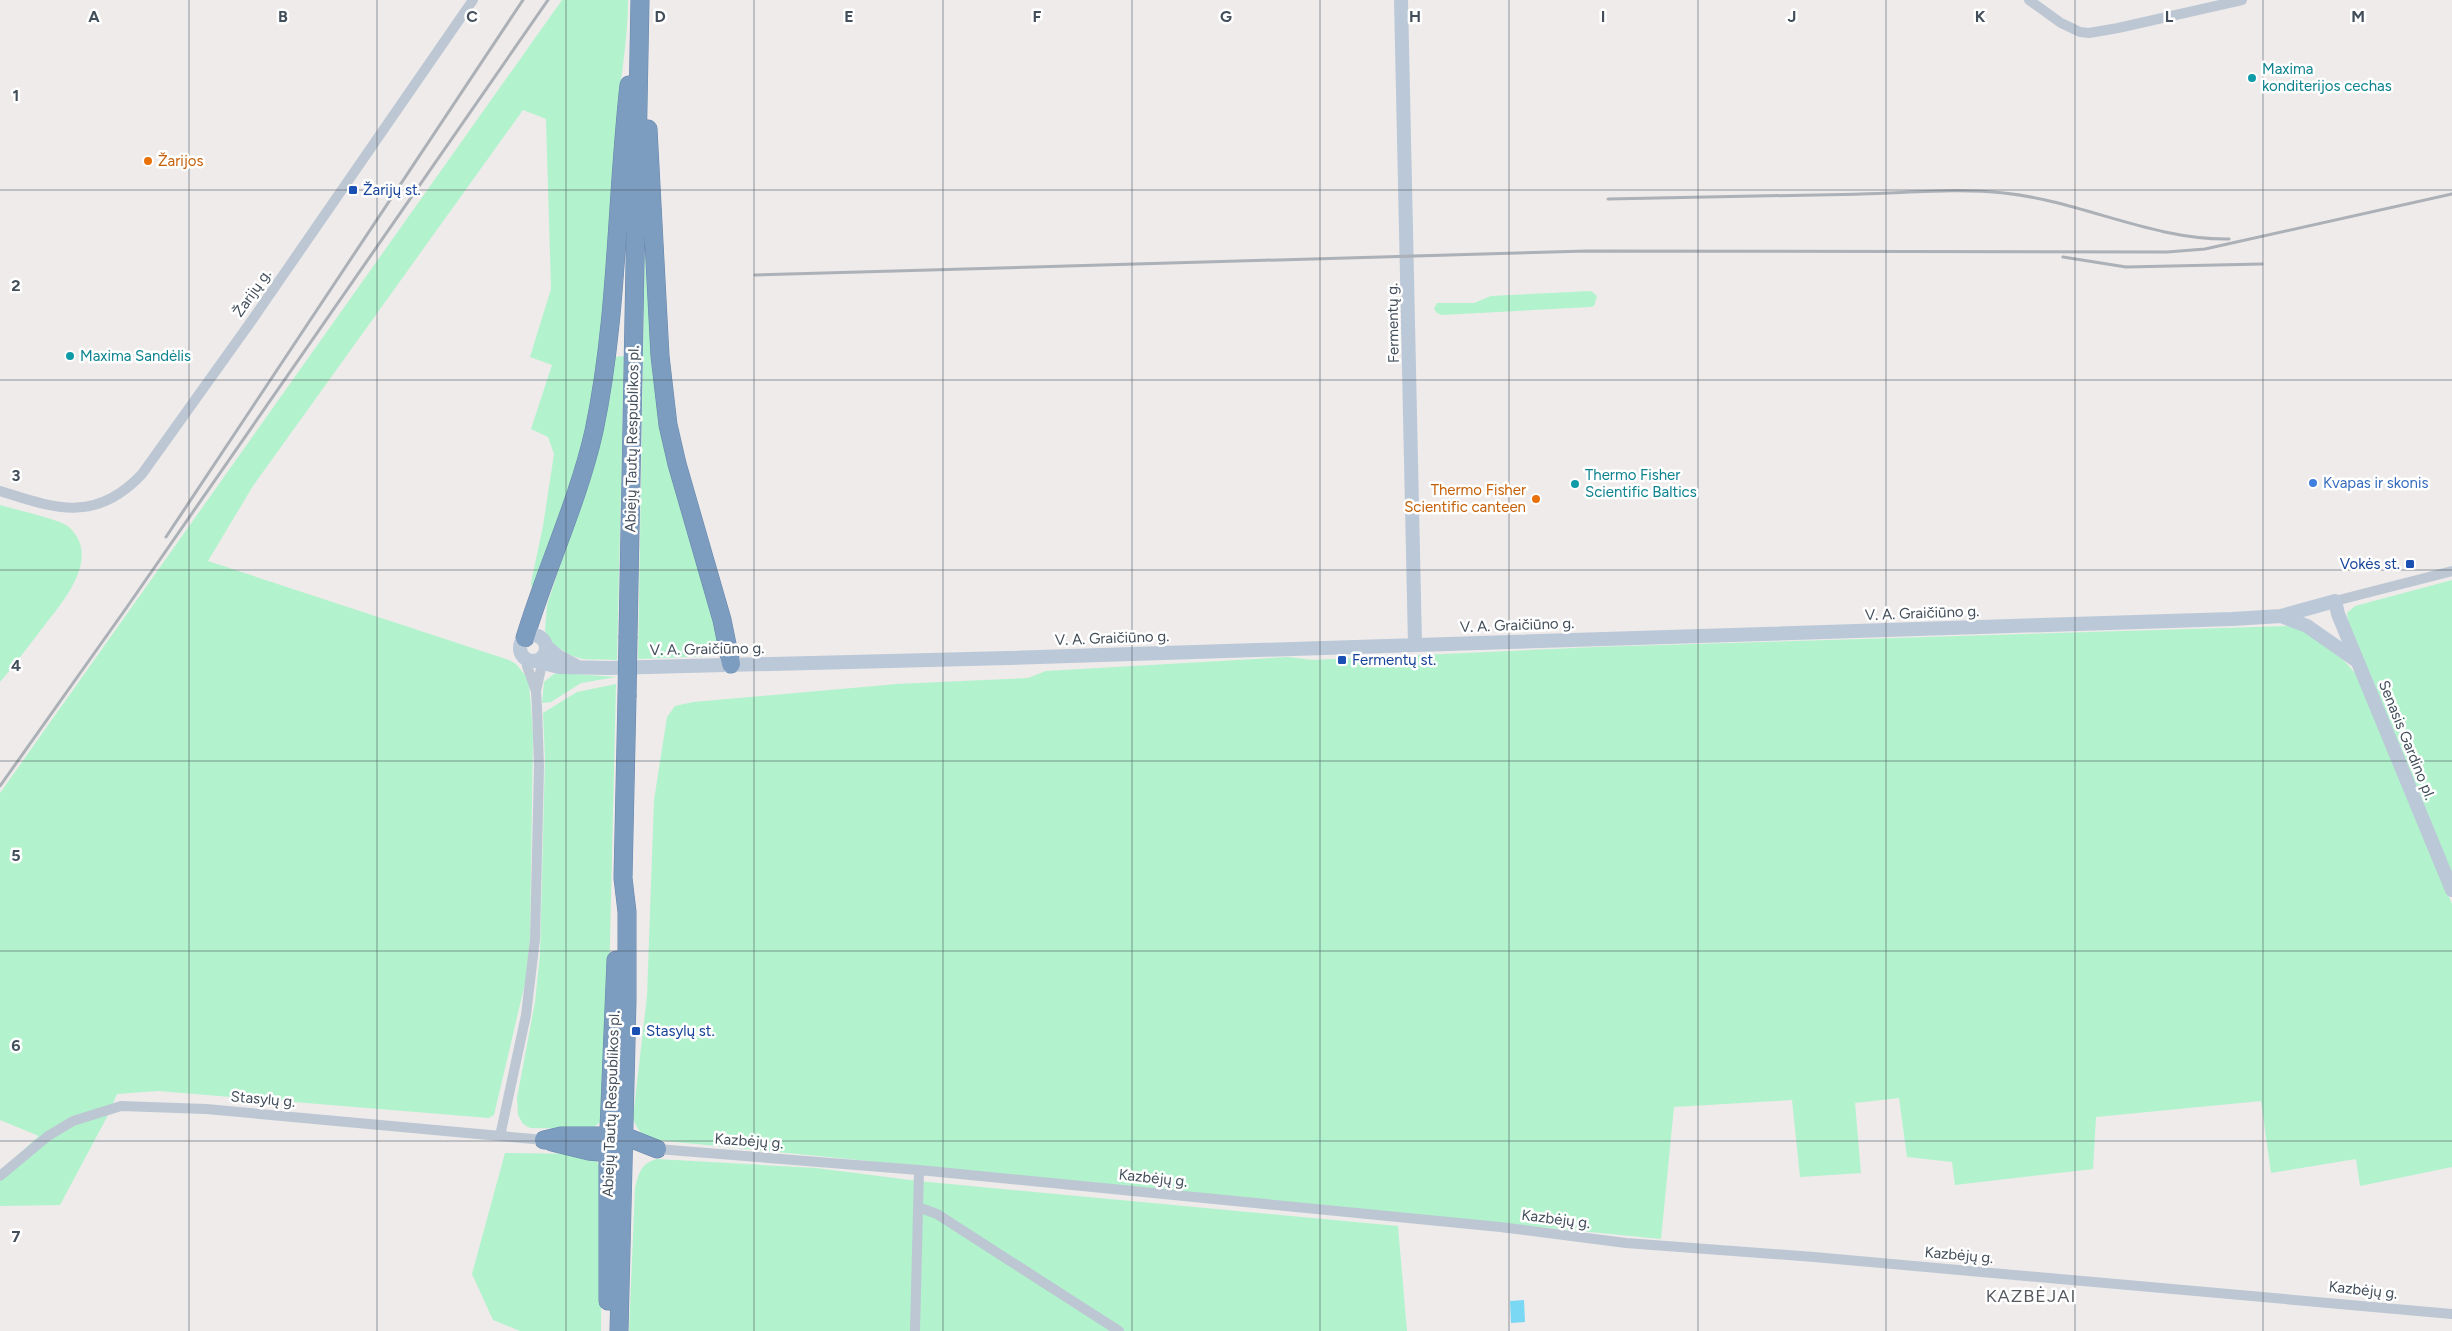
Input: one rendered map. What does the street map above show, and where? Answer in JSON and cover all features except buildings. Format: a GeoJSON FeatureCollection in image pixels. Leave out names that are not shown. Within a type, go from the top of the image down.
{"type":"FeatureCollection","features":[{"type":"Feature","properties":{"kind":"highway","name":"Abiejų Tautų Respublikos pl."},"geometry":{"type":"LineString","coordinates":[[619,1331],[616,1145],[617,917],[624,878],[640,0]]}},
{"type":"Feature","properties":{"kind":"highway"},"geometry":{"type":"LineString","coordinates":[[525,638],[578,489],[598,407],[608,345],[625,114],[640,26]]}},
{"type":"Feature","properties":{"kind":"highway"},"geometry":{"type":"LineString","coordinates":[[640,52],[648,124],[663,390],[677,464],[722,620],[732,664]]}},
{"type":"Feature","properties":{"kind":"highway"},"geometry":{"type":"LineString","coordinates":[[544,1140],[566,1147],[616,1145],[657,1149]]}},
{"type":"Feature","properties":{"kind":"highway","name":"Abiejų Tautų Respublikos pl."},"geometry":{"type":"LineString","coordinates":[[608,1331],[616,1145]]}},
{"type":"Feature","properties":{"kind":"main road","name":"Fermentų g."},"geometry":{"type":"LineString","coordinates":[[1401,0],[1415,645]]}},
{"type":"Feature","properties":{"kind":"main road","name":"V. A. Graičiūno g."},"geometry":{"type":"LineString","coordinates":[[525,638],[537,636],[539,657],[559,657],[576,666],[732,664],[1415,645],[2257,618],[2280,616],[2335,602]]}},
{"type":"Feature","properties":{"kind":"main road","name":"Senasis Gardino pl."},"geometry":{"type":"LineString","coordinates":[[2335,602],[2452,890]]}},
{"type":"Feature","properties":{"kind":"main road"},"geometry":{"type":"LineString","coordinates":[[2280,616],[2307,626],[2358,661]]}},
{"type":"Feature","properties":{"kind":"main road"},"geometry":{"type":"LineString","coordinates":[[525,638],[521,643],[521,651],[539,657]]}},
{"type":"Feature","properties":{"kind":"street","name":"Žarijų g."},"geometry":{"type":"LineString","coordinates":[[0,491],[40,504],[69,509],[82,509],[106,502],[130,487],[142,474],[250,323],[473,0]]}},
{"type":"Feature","properties":{"kind":"street"},"geometry":{"type":"LineString","coordinates":[[2028,0],[2061,23],[2089,33],[2102,32],[2242,0]]}},
{"type":"Feature","properties":{"kind":"street","name":"V. A. Graičiūno g."},"geometry":{"type":"LineString","coordinates":[[2335,602],[2452,571]]}},
{"type":"Feature","properties":{"kind":"street"},"geometry":{"type":"LineString","coordinates":[[536,691],[526,666],[539,657]]}},
{"type":"Feature","properties":{"kind":"street"},"geometry":{"type":"LineString","coordinates":[[500,1136],[526,1015],[534,956],[539,767],[536,691],[539,657]]}},
{"type":"Feature","properties":{"kind":"street","name":"Stasylų g."},"geometry":{"type":"LineString","coordinates":[[0,1176],[48,1136],[72,1121],[121,1106],[197,1108],[544,1140]]}},
{"type":"Feature","properties":{"kind":"street","name":"Kazbėjų g."},"geometry":{"type":"LineString","coordinates":[[657,1149],[918,1170],[1500,1227],[1626,1243],[1814,1257],[2452,1314]]}},
{"type":"Feature","properties":{"kind":"street"},"geometry":{"type":"LineString","coordinates":[[915,1331],[918,1170]]}},
{"type":"Feature","properties":{"kind":"street"},"geometry":{"type":"LineString","coordinates":[[918,1207],[937,1214],[1119,1331]]}},
{"type":"Feature","properties":{"kind":"green space"},"geometry":{"type":"Polygon","coordinates":[[[562,0],[628,0],[628,16],[616,128],[607,283],[598,376],[587,432],[572,487],[533,593],[531,583],[543,526],[554,454],[548,437],[531,429],[552,365],[530,357],[551,289],[546,119],[523,110],[253,486],[208,561],[509,660],[516,664],[525,675],[529,685],[533,737],[530,937],[526,979],[494,1115],[489,1118],[158,1091],[117,1094],[107,1117],[60,1205],[0,1206],[0,1171],[39,1136],[0,1120],[0,793],[562,0]]]}},
{"type":"Feature","properties":{"kind":"green space"},"geometry":{"type":"Polygon","coordinates":[[[645,239],[652,332],[721,651],[713,656],[638,659],[645,239]]]}},
{"type":"Feature","properties":{"kind":"green space"},"geometry":{"type":"Polygon","coordinates":[[[1591,291],[1597,296],[1594,306],[1590,307],[1442,315],[1434,309],[1437,303],[1474,303],[1491,296],[1591,291]]]}},
{"type":"Feature","properties":{"kind":"green space"},"geometry":{"type":"Polygon","coordinates":[[[624,356],[617,660],[587,659],[566,653],[549,640],[545,630],[547,605],[586,486],[614,357],[624,356]]]}},
{"type":"Feature","properties":{"kind":"green space"},"geometry":{"type":"Polygon","coordinates":[[[0,505],[65,524],[79,540],[82,554],[80,568],[66,597],[0,682],[0,505]]]}},
{"type":"Feature","properties":{"kind":"green space"},"geometry":{"type":"Polygon","coordinates":[[[2452,580],[2452,873],[2348,621],[2347,613],[2355,606],[2452,580]]]}},
{"type":"Feature","properties":{"kind":"green space"},"geometry":{"type":"Polygon","coordinates":[[[2292,626],[2311,635],[2328,647],[2358,677],[2452,904],[2452,1167],[2360,1186],[2356,1159],[2271,1173],[2261,1101],[2096,1117],[2093,1169],[1955,1185],[1952,1162],[1907,1157],[1899,1098],[1855,1103],[1861,1173],[1800,1177],[1792,1100],[1674,1107],[1661,1239],[656,1140],[641,1132],[633,1118],[647,996],[654,800],[667,717],[675,706],[693,702],[897,684],[1028,678],[1046,671],[1288,657],[1313,660],[1596,647],[2292,626]]]}},
{"type":"Feature","properties":{"kind":"green space"},"geometry":{"type":"Polygon","coordinates":[[[554,674],[616,677],[581,683],[551,702],[542,703],[544,682],[554,674]]]}},
{"type":"Feature","properties":{"kind":"green space"},"geometry":{"type":"Polygon","coordinates":[[[616,684],[606,1113],[602,1120],[592,1129],[530,1128],[523,1124],[518,1115],[517,1098],[535,1002],[540,954],[545,759],[543,713],[577,692],[616,684]]]}},
{"type":"Feature","properties":{"kind":"green space"},"geometry":{"type":"Polygon","coordinates":[[[505,1153],[582,1154],[589,1156],[600,1167],[602,1171],[601,1331],[520,1331],[493,1320],[472,1274],[505,1153]]]}},
{"type":"Feature","properties":{"kind":"green space"},"geometry":{"type":"Polygon","coordinates":[[[657,1159],[816,1168],[918,1181],[1398,1226],[1407,1331],[629,1331],[635,1189],[641,1170],[651,1161],[657,1159]]]}},
{"type":"Feature","properties":{"kind":"water"},"geometry":{"type":"Polygon","coordinates":[[[1524,1300],[1525,1322],[1511,1323],[1510,1301],[1524,1300]]]}},
{"type":"Feature","properties":{"kind":"railway"},"geometry":{"type":"LineString","coordinates":[[166,537],[523,0]]}},
{"type":"Feature","properties":{"kind":"railway"},"geometry":{"type":"LineString","coordinates":[[0,786],[127,607],[548,0]]}},
{"type":"Feature","properties":{"kind":"railway"},"geometry":{"type":"LineString","coordinates":[[1608,199],[1950,191],[2004,193],[2033,197],[2172,233],[2200,238],[2229,239]]}},
{"type":"Feature","properties":{"kind":"railway"},"geometry":{"type":"LineString","coordinates":[[755,275],[1587,251],[2167,252],[2205,249],[2452,194]]}},
{"type":"Feature","properties":{"kind":"railway"},"geometry":{"type":"LineString","coordinates":[[2063,257],[2126,267],[2262,264]]}},
{"type":"Feature","properties":{"kind":"place","name":"Maxima konditerijos cechas"},"geometry":{"type":"Point","coordinates":[2252,78]}},
{"type":"Feature","properties":{"kind":"place","name":"Žarijos"},"geometry":{"type":"Point","coordinates":[148,161]}},
{"type":"Feature","properties":{"kind":"place","name":"Žarijų st."},"geometry":{"type":"Point","coordinates":[353,190]}},
{"type":"Feature","properties":{"kind":"place","name":"Maxima Sandėlis"},"geometry":{"type":"Point","coordinates":[70,356]}},
{"type":"Feature","properties":{"kind":"place","name":"Kvapas ir skonis"},"geometry":{"type":"Point","coordinates":[2313,483]}},
{"type":"Feature","properties":{"kind":"place","name":"Thermo Fisher Scientific Baltics"},"geometry":{"type":"Point","coordinates":[1575,484]}},
{"type":"Feature","properties":{"kind":"place","name":"Thermo Fisher Scientific canteen"},"geometry":{"type":"Point","coordinates":[1536,499]}},
{"type":"Feature","properties":{"kind":"place","name":"Vokės st."},"geometry":{"type":"Point","coordinates":[2410,564]}},
{"type":"Feature","properties":{"kind":"place","name":"Fermentų st."},"geometry":{"type":"Point","coordinates":[1342,660]}},
{"type":"Feature","properties":{"kind":"place","name":"Stasylų st."},"geometry":{"type":"Point","coordinates":[636,1031]}},
{"type":"Feature","properties":{"kind":"district","name":"KAZBĖJAI"},"geometry":{"type":"Point","coordinates":[2031,1296]}}]}
